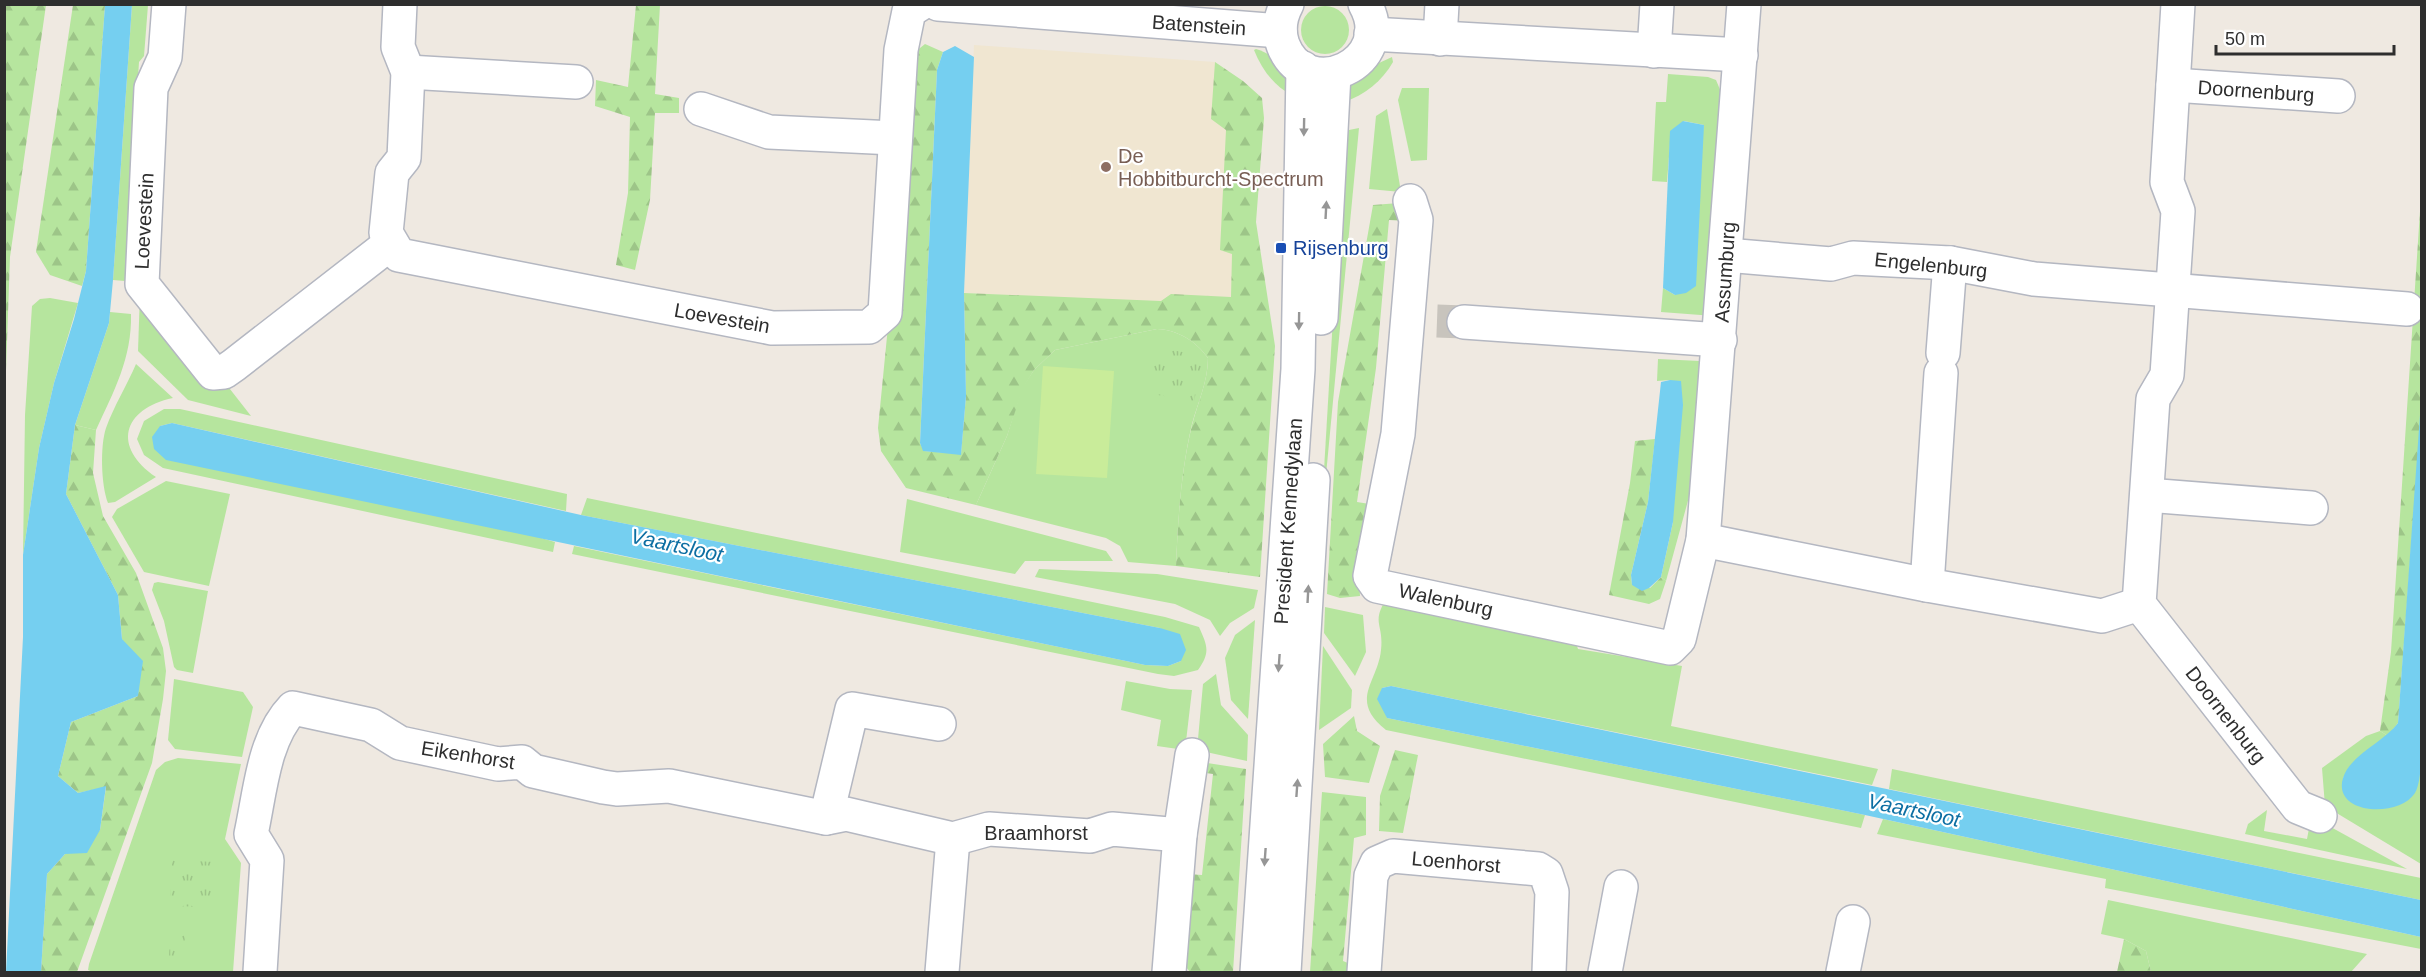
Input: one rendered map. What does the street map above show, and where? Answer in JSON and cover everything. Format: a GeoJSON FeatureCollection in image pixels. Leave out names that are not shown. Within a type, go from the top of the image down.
{"type":"FeatureCollection","features":[{"type":"Feature","properties":{"kind":"street","name":"Loevestein"},"geometry":{"type":"LineString","coordinates":[[169,4],[165,57],[151,88],[142,284],[213,373],[225,372],[391,243],[399,255],[772,328],[869,327],[885,313],[901,50],[909,11],[920,4]]}},
{"type":"Feature","properties":{"kind":"street"},"geometry":{"type":"LineString","coordinates":[[391,243],[386,233],[392,173],[404,158],[408,72],[398,47],[400,4]]}},
{"type":"Feature","properties":{"kind":"street","name":"Batenstein"},"geometry":{"type":"LineString","coordinates":[[938,4],[1283,18]]}},
{"type":"Feature","properties":{"kind":"street"},"geometry":{"type":"LineString","coordinates":[[1440,39],[1442,4]]}},
{"type":"Feature","properties":{"kind":"street"},"geometry":{"type":"LineString","coordinates":[[1654,51],[1657,4]]}},
{"type":"Feature","properties":{"kind":"street","name":"Assumburg"},"geometry":{"type":"LineString","coordinates":[[1703,540],[1744,4]]}},
{"type":"Feature","properties":{"kind":"street","name":"Doornenburg"},"geometry":{"type":"LineString","coordinates":[[2178,4],[2167,182],[2178,211],[2167,375],[2153,399],[2139,604],[2298,807],[2320,816]]}},
{"type":"Feature","properties":{"kind":"street"},"geometry":{"type":"LineString","coordinates":[[1283,18],[1287,52],[1318,71],[1347,69],[1359,60],[1367,48],[1368,19],[1440,39],[1741,55]]}},
{"type":"Feature","properties":{"kind":"street","name":"President Kennedylaan"},"geometry":{"type":"LineString","coordinates":[[1257,972],[1318,71]]}},
{"type":"Feature","properties":{"kind":"street","name":"President Kennedylaan"},"geometry":{"type":"LineString","coordinates":[[1284,972],[1305,659],[1318,71]]}},
{"type":"Feature","properties":{"kind":"street"},"geometry":{"type":"LineString","coordinates":[[408,72],[576,82]]}},
{"type":"Feature","properties":{"kind":"street","name":"Doornenburg"},"geometry":{"type":"LineString","coordinates":[[2173,85],[2338,96]]}},
{"type":"Feature","properties":{"kind":"street"},"geometry":{"type":"LineString","coordinates":[[700,109],[769,132],[894,138]]}},
{"type":"Feature","properties":{"kind":"street","name":"Walenburg"},"geometry":{"type":"LineString","coordinates":[[1410,201],[1416,220],[1436,320],[1398,434],[1370,576],[1377,586],[1670,648],[1679,639],[1703,540]]}},
{"type":"Feature","properties":{"kind":"street","name":"Engelenburg"},"geometry":{"type":"LineString","coordinates":[[1726,255],[1831,264],[1853,258],[1950,263],[2034,279],[2171,289]]}},
{"type":"Feature","properties":{"kind":"street"},"geometry":{"type":"LineString","coordinates":[[1927,585],[1950,263]]}},
{"type":"Feature","properties":{"kind":"street"},"geometry":{"type":"LineString","coordinates":[[2171,289],[2407,309]]}},
{"type":"Feature","properties":{"kind":"street"},"geometry":{"type":"LineString","coordinates":[[1436,320],[1720,340]]}},
{"type":"Feature","properties":{"kind":"street"},"geometry":{"type":"LineString","coordinates":[[2147,495],[2311,508]]}},
{"type":"Feature","properties":{"kind":"street"},"geometry":{"type":"LineString","coordinates":[[1703,540],[1927,585],[2102,616],[2139,604]]}},
{"type":"Feature","properties":{"kind":"street","name":"Eikenhorst"},"geometry":{"type":"LineString","coordinates":[[260,972],[267,860],[251,834],[266,766],[277,732],[281,721],[293,708],[371,725],[400,743],[498,764],[522,762],[533,771],[603,787],[617,789],[669,786],[826,818],[846,814],[953,839]]}},
{"type":"Feature","properties":{"kind":"street"},"geometry":{"type":"LineString","coordinates":[[826,818],[852,709],[939,724]]}},
{"type":"Feature","properties":{"kind":"street"},"geometry":{"type":"LineString","coordinates":[[1169,972],[1180,835],[1192,755]]}},
{"type":"Feature","properties":{"kind":"street","name":"Braamhorst"},"geometry":{"type":"LineString","coordinates":[[953,839],[989,829],[1090,836],[1112,829],[1180,835]]}},
{"type":"Feature","properties":{"kind":"street"},"geometry":{"type":"LineString","coordinates":[[942,972],[953,839]]}},
{"type":"Feature","properties":{"kind":"street","name":"Loenhorst"},"geometry":{"type":"LineString","coordinates":[[1364,972],[1371,876],[1377,863],[1393,856],[1538,869],[1546,874],[1552,892],[1549,972]]}},
{"type":"Feature","properties":{"kind":"street"},"geometry":{"type":"LineString","coordinates":[[1605,972],[1621,887]]}},
{"type":"Feature","properties":{"kind":"street"},"geometry":{"type":"LineString","coordinates":[[1843,972],[1853,922]]}},
{"type":"Feature","properties":{"kind":"shaded area","name":"De Hobbitburcht-Spectrum"},"geometry":{"type":"Polygon","coordinates":[[[974,45],[1215,62],[1244,91],[1233,307],[964,293],[974,45]]]}},
{"type":"Feature","properties":{"kind":"green space"},"geometry":{"type":"Polygon","coordinates":[[[5,4],[46,5],[10,257],[5,399],[5,4]]]}},
{"type":"Feature","properties":{"kind":"green space"},"geometry":{"type":"Polygon","coordinates":[[[73,5],[105,5],[86,271],[82,286],[50,275],[36,252],[73,5]]]}},
{"type":"Feature","properties":{"kind":"green space"},"geometry":{"type":"Polygon","coordinates":[[[132,5],[148,5],[144,56],[139,62],[125,281],[113,280],[132,5]]]}},
{"type":"Feature","properties":{"kind":"green space"},"geometry":{"type":"Polygon","coordinates":[[[636,5],[660,5],[655,94],[679,98],[679,113],[655,113],[650,200],[635,270],[616,265],[628,193],[630,117],[595,106],[596,80],[628,87],[636,5]]]}},
{"type":"Feature","properties":{"kind":"green space"},"geometry":{"type":"Polygon","coordinates":[[[1325,6],[1342,13],[1349,30],[1342,47],[1325,54],[1308,47],[1301,30],[1308,13],[1325,6]]]}},
{"type":"Feature","properties":{"kind":"green space"},"geometry":{"type":"Polygon","coordinates":[[[925,44],[943,52],[937,70],[920,443],[924,451],[961,454],[966,396],[964,293],[1161,301],[1171,294],[1231,297],[1232,254],[1220,250],[1226,130],[1211,119],[1215,62],[1243,81],[1262,98],[1264,118],[1256,222],[1275,346],[1260,577],[1176,566],[1185,460],[1208,367],[1208,358],[1198,346],[1179,334],[1157,329],[1055,350],[1034,370],[1023,388],[1007,436],[976,505],[906,488],[881,451],[878,428],[915,52],[925,44]]]}},
{"type":"Feature","properties":{"kind":"green space"},"geometry":{"type":"Polygon","coordinates":[[[1254,50],[1271,56],[1281,67],[1293,96],[1269,77],[1257,57],[1254,50]]]}},
{"type":"Feature","properties":{"kind":"green space"},"geometry":{"type":"Polygon","coordinates":[[[1392,57],[1393,62],[1389,69],[1378,81],[1366,91],[1344,102],[1345,88],[1366,69],[1392,57]]]}},
{"type":"Feature","properties":{"kind":"green space"},"geometry":{"type":"Polygon","coordinates":[[[1668,74],[1708,77],[1716,80],[1721,92],[1714,316],[1661,312],[1663,288],[1675,295],[1704,125],[1684,121],[1671,131],[1667,182],[1652,181],[1656,102],[1666,102],[1668,74]]]}},
{"type":"Feature","properties":{"kind":"green space"},"geometry":{"type":"Polygon","coordinates":[[[1402,88],[1429,88],[1427,160],[1411,161],[1398,100],[1402,88]]]}},
{"type":"Feature","properties":{"kind":"green space"},"geometry":{"type":"Polygon","coordinates":[[[1387,109],[1401,192],[1369,189],[1376,116],[1387,109]]]}},
{"type":"Feature","properties":{"kind":"green space"},"geometry":{"type":"Polygon","coordinates":[[[1359,128],[1320,538],[1344,131],[1359,128]]]}},
{"type":"Feature","properties":{"kind":"green space"},"geometry":{"type":"Polygon","coordinates":[[[2421,196],[2422,401],[2398,723],[2388,736],[2380,731],[2391,652],[2421,196]]]}},
{"type":"Feature","properties":{"kind":"green space"},"geometry":{"type":"Polygon","coordinates":[[[1399,203],[1408,221],[1389,220],[1376,368],[1357,502],[1376,505],[1359,577],[1360,596],[1340,598],[1327,594],[1338,402],[1373,205],[1399,203]]]}},
{"type":"Feature","properties":{"kind":"green space"},"geometry":{"type":"Polygon","coordinates":[[[140,293],[226,384],[251,416],[188,400],[138,351],[140,293]]]}},
{"type":"Feature","properties":{"kind":"green space"},"geometry":{"type":"Polygon","coordinates":[[[50,298],[78,303],[54,383],[39,448],[23,555],[25,415],[32,306],[40,299],[50,298]]]}},
{"type":"Feature","properties":{"kind":"green space"},"geometry":{"type":"Polygon","coordinates":[[[110,312],[131,314],[131,330],[121,374],[96,430],[75,425],[109,323],[110,312]]]}},
{"type":"Feature","properties":{"kind":"green space"},"geometry":{"type":"Polygon","coordinates":[[[1157,329],[1186,338],[1198,346],[1208,358],[1205,383],[1192,424],[1185,459],[1176,566],[1128,562],[1120,546],[1106,538],[976,505],[1007,436],[1022,388],[1034,370],[1055,350],[1157,329]]]}},
{"type":"Feature","properties":{"kind":"green space"},"geometry":{"type":"Polygon","coordinates":[[[1155,347],[1204,356],[1194,401],[1146,393],[1155,347]]]}},
{"type":"Feature","properties":{"kind":"green space"},"geometry":{"type":"Polygon","coordinates":[[[1658,359],[1700,361],[1689,497],[1666,581],[1661,577],[1673,522],[1670,380],[1657,381],[1658,359]]]}},
{"type":"Feature","properties":{"kind":"green space"},"geometry":{"type":"Polygon","coordinates":[[[136,364],[173,398],[156,403],[143,411],[134,420],[129,430],[129,442],[133,454],[156,477],[115,502],[108,503],[103,476],[104,436],[136,364]]]}},
{"type":"Feature","properties":{"kind":"green space"},"geometry":{"type":"Polygon","coordinates":[[[1043,366],[1114,371],[1107,478],[1036,474],[1043,366]]]}},
{"type":"Feature","properties":{"kind":"green space"},"geometry":{"type":"Polygon","coordinates":[[[164,409],[180,409],[567,494],[566,511],[172,423],[160,426],[555,542],[553,552],[163,468],[144,455],[137,439],[144,421],[164,409]]]}},
{"type":"Feature","properties":{"kind":"green space"},"geometry":{"type":"Polygon","coordinates":[[[75,425],[96,430],[93,473],[103,516],[136,573],[163,648],[166,671],[152,763],[77,972],[41,972],[47,874],[65,854],[100,830],[106,787],[78,793],[58,776],[71,722],[138,696],[122,639],[118,595],[66,494],[75,425]]]}},
{"type":"Feature","properties":{"kind":"green space"},"geometry":{"type":"Polygon","coordinates":[[[1655,439],[1648,502],[1631,575],[1632,585],[1650,588],[1661,577],[1666,581],[1660,599],[1649,604],[1609,595],[1630,483],[1635,441],[1655,439]]]}},
{"type":"Feature","properties":{"kind":"green space"},"geometry":{"type":"Polygon","coordinates":[[[166,481],[230,494],[209,586],[144,572],[112,517],[117,509],[166,481]]]}},
{"type":"Feature","properties":{"kind":"green space"},"geometry":{"type":"Polygon","coordinates":[[[587,498],[1165,617],[1199,627],[1206,644],[1205,658],[1198,670],[1174,676],[1158,674],[572,554],[574,546],[1145,665],[1168,666],[1181,661],[1160,628],[581,515],[587,498]]]}},
{"type":"Feature","properties":{"kind":"green space"},"geometry":{"type":"Polygon","coordinates":[[[907,499],[1106,551],[1113,561],[1025,561],[1015,574],[900,552],[907,499]]]}},
{"type":"Feature","properties":{"kind":"green space"},"geometry":{"type":"Polygon","coordinates":[[[1039,569],[1157,574],[1258,590],[1254,608],[1230,623],[1220,636],[1210,620],[1175,604],[1035,577],[1039,569]]]}},
{"type":"Feature","properties":{"kind":"green space"},"geometry":{"type":"Polygon","coordinates":[[[154,583],[208,591],[193,673],[177,670],[174,667],[164,621],[152,590],[154,583]]]}},
{"type":"Feature","properties":{"kind":"green space"},"geometry":{"type":"Polygon","coordinates":[[[1388,596],[1574,637],[1578,649],[1682,666],[1671,726],[1878,769],[1872,785],[1391,686],[1382,688],[1387,718],[1865,815],[1861,828],[1386,730],[1375,719],[1367,700],[1381,650],[1380,612],[1388,596]]]}},
{"type":"Feature","properties":{"kind":"green space"},"geometry":{"type":"Polygon","coordinates":[[[1325,607],[1363,615],[1366,652],[1355,676],[1324,633],[1325,607]]]}},
{"type":"Feature","properties":{"kind":"green space"},"geometry":{"type":"Polygon","coordinates":[[[1255,620],[1248,719],[1231,700],[1225,658],[1235,635],[1255,620]]]}},
{"type":"Feature","properties":{"kind":"green space"},"geometry":{"type":"Polygon","coordinates":[[[1323,646],[1352,690],[1351,708],[1319,730],[1323,646]]]}},
{"type":"Feature","properties":{"kind":"green space"},"geometry":{"type":"Polygon","coordinates":[[[1216,674],[1221,705],[1248,735],[1247,761],[1197,750],[1203,684],[1216,674]]]}},
{"type":"Feature","properties":{"kind":"green space"},"geometry":{"type":"Polygon","coordinates":[[[174,679],[243,692],[253,707],[242,757],[175,749],[168,740],[174,679]]]}},
{"type":"Feature","properties":{"kind":"green space"},"geometry":{"type":"Polygon","coordinates":[[[1126,681],[1170,689],[1192,690],[1185,750],[1157,746],[1161,720],[1121,710],[1126,681]]]}},
{"type":"Feature","properties":{"kind":"green space"},"geometry":{"type":"Polygon","coordinates":[[[1354,716],[1357,731],[1380,746],[1369,783],[1325,777],[1323,744],[1354,716]]]}},
{"type":"Feature","properties":{"kind":"green space"},"geometry":{"type":"Polygon","coordinates":[[[2380,731],[2388,736],[2352,764],[2343,778],[2415,792],[2421,766],[2421,864],[2325,806],[2322,768],[2366,736],[2380,731]]]}},
{"type":"Feature","properties":{"kind":"green space"},"geometry":{"type":"Polygon","coordinates":[[[1395,750],[1418,755],[1403,833],[1379,831],[1380,796],[1395,750]]]}},
{"type":"Feature","properties":{"kind":"green space"},"geometry":{"type":"Polygon","coordinates":[[[178,758],[241,764],[225,839],[241,863],[233,972],[93,972],[88,970],[156,770],[165,762],[178,758]]]}},
{"type":"Feature","properties":{"kind":"green space"},"geometry":{"type":"Polygon","coordinates":[[[1201,762],[1246,769],[1233,972],[1190,972],[1183,963],[1188,874],[1202,875],[1213,774],[1199,772],[1201,762]]]}},
{"type":"Feature","properties":{"kind":"green space"},"geometry":{"type":"Polygon","coordinates":[[[1892,769],[2421,878],[2421,900],[1889,789],[1892,769]]]}},
{"type":"Feature","properties":{"kind":"green space"},"geometry":{"type":"Polygon","coordinates":[[[1322,792],[1366,797],[1366,835],[1354,838],[1343,961],[1355,966],[1354,972],[1310,972],[1322,792]]]}},
{"type":"Feature","properties":{"kind":"green space"},"geometry":{"type":"Polygon","coordinates":[[[2267,810],[2264,831],[2307,839],[2311,818],[2407,869],[2245,834],[2248,824],[2267,810]]]}},
{"type":"Feature","properties":{"kind":"green space"},"geometry":{"type":"Polygon","coordinates":[[[1883,819],[2421,937],[2421,949],[2105,888],[2106,879],[1877,834],[1883,819]]]}},
{"type":"Feature","properties":{"kind":"green space"},"geometry":{"type":"Polygon","coordinates":[[[172,860],[215,862],[213,907],[170,906],[172,860]]]}},
{"type":"Feature","properties":{"kind":"green space"},"geometry":{"type":"Polygon","coordinates":[[[2108,900],[2367,954],[2351,972],[2151,972],[2146,951],[2124,939],[2101,934],[2108,900]]]}},
{"type":"Feature","properties":{"kind":"green space"},"geometry":{"type":"Polygon","coordinates":[[[170,931],[185,932],[184,960],[169,960],[170,931]]]}},
{"type":"Feature","properties":{"kind":"green space"},"geometry":{"type":"Polygon","coordinates":[[[2124,939],[2146,951],[2151,972],[2117,972],[2124,939]]]}},
{"type":"Feature","properties":{"kind":"water"},"geometry":{"type":"Polygon","coordinates":[[[105,5],[132,5],[113,280],[109,323],[75,425],[66,494],[118,595],[122,639],[143,661],[138,696],[71,722],[58,776],[78,793],[106,786],[100,830],[87,853],[65,854],[47,874],[41,972],[6,972],[23,637],[23,555],[39,448],[54,383],[86,271],[105,5]]]}},
{"type":"Feature","properties":{"kind":"water"},"geometry":{"type":"Polygon","coordinates":[[[955,46],[974,57],[964,293],[966,396],[961,455],[923,451],[920,443],[937,70],[943,52],[955,46]]]}},
{"type":"Feature","properties":{"kind":"water"},"geometry":{"type":"Polygon","coordinates":[[[1683,121],[1704,125],[1696,286],[1686,293],[1675,295],[1663,288],[1670,131],[1683,121]]]}},
{"type":"Feature","properties":{"kind":"water"},"geometry":{"type":"Polygon","coordinates":[[[1681,381],[1683,405],[1673,522],[1661,577],[1642,591],[1632,585],[1631,575],[1648,502],[1661,382],[1681,381]]]}},
{"type":"Feature","properties":{"kind":"water"},"geometry":{"type":"Polygon","coordinates":[[[2421,401],[2421,766],[2415,793],[2407,801],[2395,807],[2368,809],[2347,799],[2342,790],[2343,778],[2353,762],[2398,723],[2421,401]]]}},
{"type":"Feature","properties":{"kind":"water","name":"Vaartsloot"},"geometry":{"type":"Polygon","coordinates":[[[172,423],[581,515],[1160,628],[1180,634],[1186,650],[1181,661],[1168,666],[1145,665],[166,460],[154,449],[152,437],[160,426],[172,423]]]}},
{"type":"Feature","properties":{"kind":"water","name":"Vaartsloot"},"geometry":{"type":"Polygon","coordinates":[[[1391,686],[2421,900],[2421,937],[1865,815],[1387,718],[1377,699],[1382,688],[1391,686]]]}},
{"type":"Feature","properties":{"kind":"tunnel"},"geometry":{"type":"LineString","coordinates":[[1437,321],[1464,322]]}},
{"type":"Feature","properties":{"kind":"place","name":"De Hobbitburcht-Spectrum"},"geometry":{"type":"Point","coordinates":[1106,167]}},
{"type":"Feature","properties":{"kind":"place","name":"Rijsenburg"},"geometry":{"type":"Point","coordinates":[1281,248]}}]}
